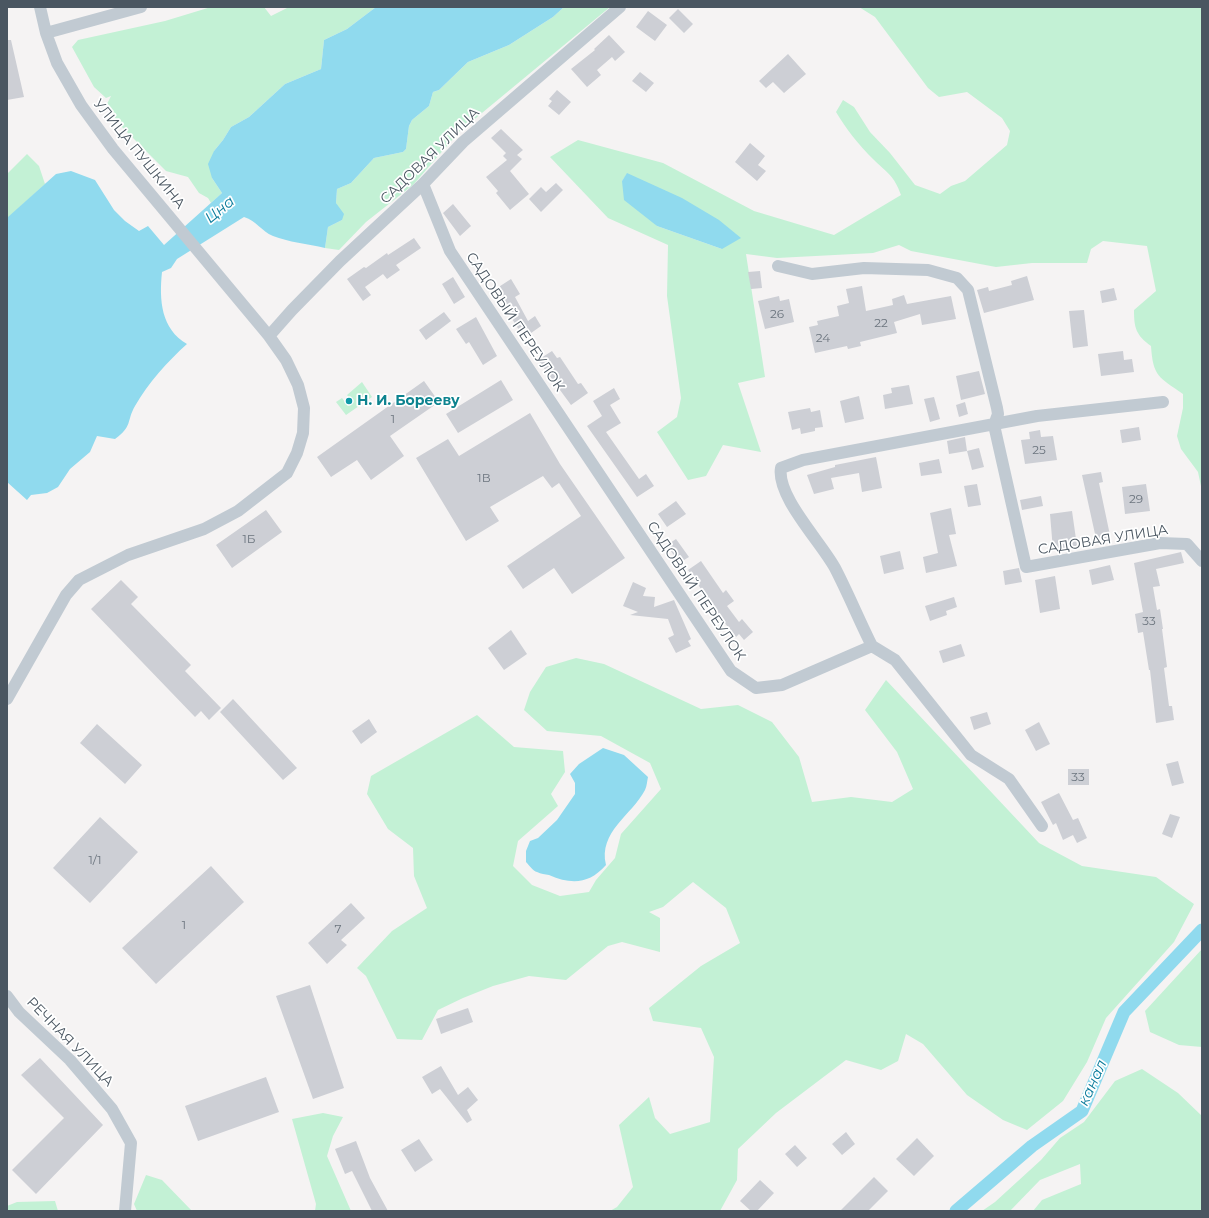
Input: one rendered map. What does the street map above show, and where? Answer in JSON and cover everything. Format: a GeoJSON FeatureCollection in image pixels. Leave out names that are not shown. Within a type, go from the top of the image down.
{"type":"FeatureCollection","features":[{"type":"Feature","properties":{"kind":"street","name":"УЛИЦА ПУШКИНА"},"geometry":{"type":"LineString","coordinates":[[7,699],[66,595],[79,580],[128,556],[204,529],[238,511],[287,473],[298,453],[303,433],[304,408],[298,385],[286,360],[270,336],[113,149],[81,105],[57,63],[46,33],[40,7]]}},
{"type":"Feature","properties":{"kind":"street"},"geometry":{"type":"LineString","coordinates":[[46,33],[140,7]]}},
{"type":"Feature","properties":{"kind":"street","name":"САДОВАЯ УЛИЦА"},"geometry":{"type":"LineString","coordinates":[[270,336],[292,310],[340,261],[423,184],[463,142],[620,7]]}},
{"type":"Feature","properties":{"kind":"street","name":"САДОВЫЙ ПЕРЕУЛОК"},"geometry":{"type":"LineString","coordinates":[[423,184],[450,251],[731,671],[756,688],[782,685],[872,646]]}},
{"type":"Feature","properties":{"kind":"street","name":"САДОВАЯ УЛИЦА"},"geometry":{"type":"LineString","coordinates":[[778,266],[812,274],[864,268],[928,270],[958,278],[968,290],[998,414],[994,425],[1026,567],[1160,543],[1187,544],[1202,561]]}},
{"type":"Feature","properties":{"kind":"street"},"geometry":{"type":"LineString","coordinates":[[1042,826],[1009,779],[971,754],[895,660],[872,646],[834,567],[787,496],[780,476],[781,468],[803,460],[1037,416],[1162,402]]}},
{"type":"Feature","properties":{"kind":"street","name":"РЕЧНАЯ УЛИЦА"},"geometry":{"type":"LineString","coordinates":[[7,996],[19,1012],[70,1060],[112,1109],[131,1143],[125,1211]]}},
{"type":"Feature","properties":{"kind":"green space"},"geometry":{"type":"Polygon","coordinates":[[[211,7],[264,7],[271,16],[289,7],[376,7],[347,29],[324,40],[321,69],[285,84],[249,117],[231,127],[214,151],[212,178],[222,193],[211,203],[208,198],[199,193],[188,177],[166,171],[119,124],[107,104],[111,96],[106,98],[94,87],[72,47],[78,40],[165,21],[211,7]]]}},
{"type":"Feature","properties":{"kind":"green space"},"geometry":{"type":"Polygon","coordinates":[[[564,7],[610,7],[459,132],[413,185],[366,222],[339,250],[325,248],[328,227],[342,220],[336,203],[337,189],[351,183],[374,158],[403,152],[406,149],[409,126],[412,120],[429,106],[433,92],[439,90],[468,62],[509,45],[553,17],[564,7]]]}},
{"type":"Feature","properties":{"kind":"green space"},"geometry":{"type":"Polygon","coordinates":[[[859,7],[1202,7],[1202,491],[1198,472],[1181,449],[1177,436],[1183,408],[1183,394],[1168,384],[1159,375],[1153,364],[1151,346],[1139,335],[1135,326],[1134,310],[1156,291],[1147,246],[1103,241],[1091,249],[1087,263],[1032,263],[996,267],[911,251],[899,245],[873,253],[777,258],[746,254],[765,377],[738,383],[761,452],[723,445],[706,476],[688,480],[657,432],[677,417],[681,398],[667,296],[668,245],[608,218],[550,157],[578,140],[663,163],[754,211],[834,235],[901,195],[893,179],[868,154],[844,125],[836,112],[843,100],[854,107],[870,132],[890,153],[915,185],[940,194],[951,186],[965,181],[1007,145],[1010,131],[1002,118],[967,92],[939,97],[928,88],[875,17],[859,7]],[[627,174],[622,181],[657,226],[722,249],[653,186],[627,174]]]}},
{"type":"Feature","properties":{"kind":"green space"},"geometry":{"type":"Polygon","coordinates":[[[27,154],[39,166],[45,184],[7,219],[7,174],[27,154]]]}},
{"type":"Feature","properties":{"kind":"green space"},"geometry":{"type":"Polygon","coordinates":[[[362,382],[372,397],[346,415],[336,402],[342,398],[348,406],[352,402],[347,395],[362,382]]]}},
{"type":"Feature","properties":{"kind":"green space"},"geometry":{"type":"Polygon","coordinates":[[[576,658],[604,664],[701,709],[738,705],[772,722],[799,757],[812,802],[851,797],[892,802],[913,789],[897,752],[865,710],[886,680],[1039,843],[1082,866],[1156,877],[1194,904],[1174,942],[1106,1018],[1087,1062],[1063,1101],[1027,1130],[1003,1120],[967,1095],[923,1044],[906,1034],[898,1061],[881,1070],[846,1060],[776,1113],[738,1149],[737,1180],[720,1211],[610,1211],[617,1207],[633,1187],[619,1125],[649,1097],[655,1118],[670,1134],[710,1122],[714,1057],[701,1028],[653,1021],[649,1008],[701,966],[740,943],[726,908],[693,882],[663,907],[649,912],[660,918],[660,952],[622,942],[608,946],[566,980],[529,976],[493,986],[438,1010],[422,1040],[397,1039],[366,976],[357,968],[392,931],[427,908],[414,876],[413,848],[388,829],[367,794],[371,776],[477,715],[514,747],[563,751],[565,772],[551,794],[558,806],[518,841],[513,866],[532,885],[560,896],[589,892],[596,880],[615,858],[621,834],[661,789],[650,763],[601,736],[547,731],[524,710],[530,692],[546,667],[576,658]]]}},
{"type":"Feature","properties":{"kind":"green space"},"geometry":{"type":"Polygon","coordinates":[[[1202,949],[1202,1047],[1179,1045],[1150,1032],[1145,1011],[1202,949]]]}},
{"type":"Feature","properties":{"kind":"green space"},"geometry":{"type":"Polygon","coordinates":[[[1142,1069],[1178,1093],[1202,1116],[1202,1211],[1033,1211],[1042,1200],[1081,1184],[1080,1164],[1040,1180],[1010,1211],[982,1211],[995,1202],[1041,1160],[1060,1138],[1084,1122],[1115,1081],[1142,1069]]]}},
{"type":"Feature","properties":{"kind":"green space"},"geometry":{"type":"Polygon","coordinates":[[[323,1113],[343,1117],[333,1136],[327,1156],[351,1211],[315,1211],[316,1204],[292,1119],[323,1113]]]}},
{"type":"Feature","properties":{"kind":"green space"},"geometry":{"type":"Polygon","coordinates":[[[146,1175],[162,1180],[192,1211],[137,1211],[134,1204],[146,1175]]]}},
{"type":"Feature","properties":{"kind":"green space"},"geometry":{"type":"Polygon","coordinates":[[[55,1201],[58,1211],[7,1211],[7,1206],[17,1202],[55,1201]]]}},
{"type":"Feature","properties":{"kind":"water","name":"Цна"},"geometry":{"type":"Polygon","coordinates":[[[376,7],[564,7],[553,17],[509,45],[468,62],[439,90],[433,92],[429,106],[412,120],[409,126],[406,149],[403,152],[374,158],[351,183],[337,189],[336,203],[344,214],[342,220],[328,227],[325,248],[273,236],[244,217],[177,259],[171,268],[162,272],[162,303],[167,322],[178,338],[187,344],[166,365],[146,389],[132,411],[127,427],[121,435],[115,439],[97,436],[90,452],[70,469],[58,487],[47,493],[31,495],[27,500],[7,482],[8,217],[56,174],[71,171],[95,180],[114,210],[125,221],[139,231],[148,226],[164,245],[222,193],[212,178],[208,164],[214,151],[231,127],[249,117],[285,84],[321,69],[324,40],[347,29],[376,7]]]}},
{"type":"Feature","properties":{"kind":"water"},"geometry":{"type":"Polygon","coordinates":[[[627,173],[682,198],[719,220],[741,238],[722,249],[657,226],[624,200],[622,181],[627,173]]]}},
{"type":"Feature","properties":{"kind":"water"},"geometry":{"type":"Polygon","coordinates":[[[603,748],[624,755],[648,777],[646,788],[639,799],[611,833],[605,853],[606,865],[593,876],[580,881],[565,880],[536,871],[526,862],[526,851],[530,841],[538,838],[557,820],[575,794],[575,783],[570,774],[579,764],[603,748]]]}},
{"type":"Feature","properties":{"kind":"building"},"geometry":{"type":"Polygon","coordinates":[[[678,9],[693,24],[684,33],[669,18],[678,9]]]}},
{"type":"Feature","properties":{"kind":"building"},"geometry":{"type":"Polygon","coordinates":[[[648,11],[667,25],[655,41],[636,27],[648,11]]]}},
{"type":"Feature","properties":{"kind":"building"},"geometry":{"type":"Polygon","coordinates":[[[609,35],[625,52],[615,61],[612,57],[597,70],[601,75],[587,87],[571,69],[595,50],[594,49],[609,35]]]}},
{"type":"Feature","properties":{"kind":"building"},"geometry":{"type":"Polygon","coordinates":[[[7,40],[11,40],[24,97],[7,100],[7,40]]]}},
{"type":"Feature","properties":{"kind":"building"},"geometry":{"type":"Polygon","coordinates":[[[788,54],[806,74],[784,93],[773,82],[766,88],[759,81],[788,54]]]}},
{"type":"Feature","properties":{"kind":"building"},"geometry":{"type":"Polygon","coordinates":[[[640,72],[654,83],[646,92],[632,81],[640,72]]]}},
{"type":"Feature","properties":{"kind":"building"},"geometry":{"type":"Polygon","coordinates":[[[557,90],[571,102],[559,115],[548,106],[552,101],[549,99],[557,90]]]}},
{"type":"Feature","properties":{"kind":"building"},"geometry":{"type":"Polygon","coordinates":[[[501,129],[523,150],[517,155],[522,159],[510,171],[529,194],[510,210],[496,193],[498,191],[486,177],[507,160],[503,156],[506,153],[491,138],[501,129]]]}},
{"type":"Feature","properties":{"kind":"building"},"geometry":{"type":"Polygon","coordinates":[[[750,143],[765,156],[758,165],[766,171],[757,181],[735,162],[750,143]]]}},
{"type":"Feature","properties":{"kind":"building"},"geometry":{"type":"Polygon","coordinates":[[[556,183],[563,190],[541,212],[529,199],[541,187],[546,192],[556,183]]]}},
{"type":"Feature","properties":{"kind":"building"},"geometry":{"type":"Polygon","coordinates":[[[453,204],[471,226],[460,236],[443,213],[453,204]]]}},
{"type":"Feature","properties":{"kind":"building"},"geometry":{"type":"Polygon","coordinates":[[[414,238],[421,248],[396,265],[400,270],[387,279],[383,274],[365,287],[371,295],[363,301],[347,279],[364,267],[366,268],[387,253],[388,255],[414,238]]]}},
{"type":"Feature","properties":{"kind":"building"},"geometry":{"type":"Polygon","coordinates":[[[760,271],[762,288],[751,289],[748,272],[760,271]]]}},
{"type":"Feature","properties":{"kind":"building"},"geometry":{"type":"Polygon","coordinates":[[[1027,276],[1034,300],[984,313],[977,290],[988,287],[989,291],[1012,285],[1011,281],[1027,276]]]}},
{"type":"Feature","properties":{"kind":"building"},"geometry":{"type":"Polygon","coordinates":[[[453,277],[465,297],[454,304],[442,284],[453,277]]]}},
{"type":"Feature","properties":{"kind":"building"},"geometry":{"type":"Polygon","coordinates":[[[511,279],[520,294],[515,297],[528,321],[535,316],[541,326],[524,338],[494,290],[511,279]]]}},
{"type":"Feature","properties":{"kind":"building"},"geometry":{"type":"Polygon","coordinates":[[[862,286],[866,311],[893,305],[892,299],[904,295],[907,304],[951,296],[956,319],[922,325],[920,314],[894,322],[897,333],[860,342],[861,346],[848,349],[847,346],[815,353],[809,327],[818,325],[817,321],[839,316],[837,306],[849,303],[846,289],[862,286]]]}},
{"type":"Feature","properties":{"kind":"building"},"geometry":{"type":"Polygon","coordinates":[[[1114,288],[1117,300],[1102,303],[1100,291],[1114,288]]]}},
{"type":"Feature","properties":{"kind":"building"},"geometry":{"type":"Polygon","coordinates":[[[779,296],[780,301],[789,299],[794,322],[765,329],[758,301],[779,296]]]}},
{"type":"Feature","properties":{"kind":"building"},"geometry":{"type":"Polygon","coordinates":[[[1084,310],[1088,346],[1073,348],[1069,311],[1084,310]]]}},
{"type":"Feature","properties":{"kind":"building"},"geometry":{"type":"Polygon","coordinates":[[[444,312],[451,321],[426,340],[419,330],[444,312]]]}},
{"type":"Feature","properties":{"kind":"building"},"geometry":{"type":"Polygon","coordinates":[[[476,317],[497,356],[483,365],[469,342],[466,344],[456,329],[476,317]]]}},
{"type":"Feature","properties":{"kind":"building"},"geometry":{"type":"Polygon","coordinates":[[[552,351],[557,358],[560,357],[578,384],[581,383],[588,393],[571,405],[538,360],[552,351]]]}},
{"type":"Feature","properties":{"kind":"building"},"geometry":{"type":"Polygon","coordinates":[[[1123,351],[1124,360],[1132,359],[1134,372],[1101,376],[1098,354],[1123,351]]]}},
{"type":"Feature","properties":{"kind":"building"},"geometry":{"type":"Polygon","coordinates":[[[979,371],[985,394],[961,400],[956,376],[979,371]]]}},
{"type":"Feature","properties":{"kind":"building"},"geometry":{"type":"Polygon","coordinates":[[[501,380],[513,400],[458,433],[446,414],[501,380]]]}},
{"type":"Feature","properties":{"kind":"building"},"geometry":{"type":"Polygon","coordinates":[[[424,381],[439,402],[390,436],[404,456],[371,480],[357,460],[331,477],[317,457],[424,381]]]}},
{"type":"Feature","properties":{"kind":"building"},"geometry":{"type":"Polygon","coordinates":[[[909,385],[913,404],[885,409],[883,395],[892,393],[891,388],[909,385]]]}},
{"type":"Feature","properties":{"kind":"building"},"geometry":{"type":"Polygon","coordinates":[[[614,388],[620,399],[610,405],[621,423],[606,432],[639,479],[646,474],[654,486],[637,497],[587,426],[602,416],[593,401],[614,388]]]}},
{"type":"Feature","properties":{"kind":"building"},"geometry":{"type":"Polygon","coordinates":[[[859,396],[864,419],[845,423],[840,401],[859,396]]]}},
{"type":"Feature","properties":{"kind":"building"},"geometry":{"type":"Polygon","coordinates":[[[934,397],[940,419],[930,422],[924,399],[934,397]]]}},
{"type":"Feature","properties":{"kind":"building"},"geometry":{"type":"Polygon","coordinates":[[[965,402],[968,414],[959,417],[956,405],[965,402]]]}},
{"type":"Feature","properties":{"kind":"building"},"geometry":{"type":"Polygon","coordinates":[[[810,408],[811,412],[820,410],[823,427],[815,428],[815,431],[801,434],[800,428],[792,430],[788,412],[810,408]]]}},
{"type":"Feature","properties":{"kind":"building"},"geometry":{"type":"Polygon","coordinates":[[[530,413],[560,464],[625,558],[572,594],[554,568],[523,589],[507,566],[581,516],[559,483],[552,488],[543,476],[490,507],[499,521],[466,541],[416,458],[448,439],[459,456],[530,413]]]}},
{"type":"Feature","properties":{"kind":"building"},"geometry":{"type":"Polygon","coordinates":[[[1139,427],[1141,440],[1122,443],[1120,430],[1139,427]]]}},
{"type":"Feature","properties":{"kind":"building"},"geometry":{"type":"Polygon","coordinates":[[[1040,430],[1041,437],[1053,436],[1057,460],[1025,464],[1021,440],[1030,439],[1029,432],[1040,430]]]}},
{"type":"Feature","properties":{"kind":"building"},"geometry":{"type":"Polygon","coordinates":[[[965,437],[967,451],[949,454],[947,441],[965,437]]]}},
{"type":"Feature","properties":{"kind":"building"},"geometry":{"type":"Polygon","coordinates":[[[979,448],[984,467],[972,470],[967,451],[979,448]]]}},
{"type":"Feature","properties":{"kind":"building"},"geometry":{"type":"Polygon","coordinates":[[[876,457],[882,488],[862,492],[859,473],[831,478],[834,489],[814,494],[807,475],[835,467],[835,465],[876,457]]]}},
{"type":"Feature","properties":{"kind":"building"},"geometry":{"type":"Polygon","coordinates":[[[939,459],[942,473],[921,476],[919,463],[939,459]]]}},
{"type":"Feature","properties":{"kind":"building"},"geometry":{"type":"Polygon","coordinates":[[[1101,472],[1103,482],[1099,483],[1111,540],[1097,543],[1082,475],[1101,472]]]}},
{"type":"Feature","properties":{"kind":"building"},"geometry":{"type":"Polygon","coordinates":[[[977,484],[981,505],[968,507],[964,486],[977,484]]]}},
{"type":"Feature","properties":{"kind":"building"},"geometry":{"type":"Polygon","coordinates":[[[1146,484],[1150,511],[1125,514],[1122,487],[1146,484]]]}},
{"type":"Feature","properties":{"kind":"building"},"geometry":{"type":"Polygon","coordinates":[[[1041,496],[1043,506],[1022,510],[1020,500],[1041,496]]]}},
{"type":"Feature","properties":{"kind":"building"},"geometry":{"type":"Polygon","coordinates":[[[676,501],[686,514],[667,527],[658,514],[676,501]]]}},
{"type":"Feature","properties":{"kind":"building"},"geometry":{"type":"Polygon","coordinates":[[[951,508],[956,534],[949,535],[957,566],[926,573],[923,557],[938,553],[930,513],[951,508]]]}},
{"type":"Feature","properties":{"kind":"building"},"geometry":{"type":"Polygon","coordinates":[[[266,510],[282,532],[232,568],[216,545],[266,510]]]}},
{"type":"Feature","properties":{"kind":"building"},"geometry":{"type":"Polygon","coordinates":[[[1072,511],[1077,546],[1053,550],[1050,514],[1072,511]]]}},
{"type":"Feature","properties":{"kind":"building"},"geometry":{"type":"Polygon","coordinates":[[[676,539],[689,557],[679,563],[667,545],[676,539]]]}},
{"type":"Feature","properties":{"kind":"building"},"geometry":{"type":"Polygon","coordinates":[[[900,551],[904,569],[884,574],[880,556],[900,551]]]}},
{"type":"Feature","properties":{"kind":"building"},"geometry":{"type":"Polygon","coordinates":[[[1181,552],[1184,563],[1156,569],[1160,586],[1153,587],[1157,610],[1160,609],[1167,667],[1164,668],[1169,706],[1172,706],[1174,720],[1156,723],[1150,670],[1143,632],[1138,633],[1135,614],[1143,612],[1134,563],[1181,552]]]}},
{"type":"Feature","properties":{"kind":"building"},"geometry":{"type":"Polygon","coordinates":[[[701,561],[723,593],[726,590],[734,601],[727,606],[739,622],[742,619],[753,632],[744,640],[739,634],[736,637],[720,617],[719,618],[688,570],[701,561]]]}},
{"type":"Feature","properties":{"kind":"building"},"geometry":{"type":"Polygon","coordinates":[[[1110,565],[1114,580],[1092,585],[1089,570],[1110,565]]]}},
{"type":"Feature","properties":{"kind":"building"},"geometry":{"type":"Polygon","coordinates":[[[1019,568],[1022,582],[1005,585],[1003,571],[1019,568]]]}},
{"type":"Feature","properties":{"kind":"building"},"geometry":{"type":"Polygon","coordinates":[[[1055,576],[1060,609],[1040,613],[1035,580],[1055,576]]]}},
{"type":"Feature","properties":{"kind":"building"},"geometry":{"type":"Polygon","coordinates":[[[121,580],[138,597],[131,604],[191,665],[185,671],[221,708],[209,720],[201,711],[195,717],[91,609],[121,580]]]}},
{"type":"Feature","properties":{"kind":"building"},"geometry":{"type":"Polygon","coordinates":[[[633,582],[646,588],[643,596],[655,597],[654,607],[674,600],[691,639],[688,641],[691,646],[676,653],[668,638],[674,635],[668,619],[630,615],[638,612],[623,606],[633,582]]]}},
{"type":"Feature","properties":{"kind":"building"},"geometry":{"type":"Polygon","coordinates":[[[954,597],[957,607],[946,611],[947,615],[930,621],[925,606],[954,597]]]}},
{"type":"Feature","properties":{"kind":"building"},"geometry":{"type":"Polygon","coordinates":[[[511,630],[527,654],[504,670],[488,648],[511,630]]]}},
{"type":"Feature","properties":{"kind":"building"},"geometry":{"type":"Polygon","coordinates":[[[961,644],[965,656],[943,663],[939,651],[961,644]]]}},
{"type":"Feature","properties":{"kind":"building"},"geometry":{"type":"Polygon","coordinates":[[[233,699],[297,768],[283,780],[220,712],[233,699]]]}},
{"type":"Feature","properties":{"kind":"building"},"geometry":{"type":"Polygon","coordinates":[[[987,712],[991,724],[974,730],[970,717],[987,712]]]}},
{"type":"Feature","properties":{"kind":"building"},"geometry":{"type":"Polygon","coordinates":[[[369,719],[377,732],[361,744],[352,731],[369,719]]]}},
{"type":"Feature","properties":{"kind":"building"},"geometry":{"type":"Polygon","coordinates":[[[1039,722],[1050,744],[1036,751],[1025,730],[1039,722]]]}},
{"type":"Feature","properties":{"kind":"building"},"geometry":{"type":"Polygon","coordinates":[[[97,724],[142,765],[125,784],[80,743],[97,724]]]}},
{"type":"Feature","properties":{"kind":"building"},"geometry":{"type":"Polygon","coordinates":[[[1178,761],[1184,783],[1172,786],[1166,764],[1178,761]]]}},
{"type":"Feature","properties":{"kind":"building"},"geometry":{"type":"Polygon","coordinates":[[[1068,769],[1089,769],[1089,785],[1068,785],[1068,769]]]}},
{"type":"Feature","properties":{"kind":"building"},"geometry":{"type":"Polygon","coordinates":[[[1059,793],[1073,820],[1078,818],[1087,838],[1077,843],[1073,835],[1063,840],[1056,823],[1053,825],[1041,802],[1059,793]]]}},
{"type":"Feature","properties":{"kind":"building"},"geometry":{"type":"Polygon","coordinates":[[[1170,814],[1180,817],[1172,838],[1162,834],[1170,814]]]}},
{"type":"Feature","properties":{"kind":"building"},"geometry":{"type":"Polygon","coordinates":[[[100,817],[138,852],[90,903],[53,868],[100,817]]]}},
{"type":"Feature","properties":{"kind":"building"},"geometry":{"type":"Polygon","coordinates":[[[211,866],[244,902],[156,984],[122,948],[211,866]]]}},
{"type":"Feature","properties":{"kind":"building"},"geometry":{"type":"Polygon","coordinates":[[[351,903],[365,918],[341,940],[347,945],[327,964],[308,943],[351,903]]]}},
{"type":"Feature","properties":{"kind":"building"},"geometry":{"type":"Polygon","coordinates":[[[310,985],[344,1088],[313,1099],[276,996],[310,985]]]}},
{"type":"Feature","properties":{"kind":"building"},"geometry":{"type":"Polygon","coordinates":[[[468,1008],[473,1022],[441,1034],[436,1019],[468,1008]]]}},
{"type":"Feature","properties":{"kind":"building"},"geometry":{"type":"Polygon","coordinates":[[[40,1058],[103,1125],[36,1194],[12,1170],[64,1118],[21,1075],[40,1058]]]}},
{"type":"Feature","properties":{"kind":"building"},"geometry":{"type":"Polygon","coordinates":[[[441,1066],[458,1095],[468,1087],[478,1100],[467,1110],[472,1120],[467,1123],[440,1089],[432,1094],[422,1077],[441,1066]]]}},
{"type":"Feature","properties":{"kind":"building"},"geometry":{"type":"Polygon","coordinates":[[[266,1077],[279,1112],[198,1141],[185,1106],[266,1077]]]}},
{"type":"Feature","properties":{"kind":"building"},"geometry":{"type":"Polygon","coordinates":[[[846,1132],[855,1144],[842,1155],[832,1144],[846,1132]]]}},
{"type":"Feature","properties":{"kind":"building"},"geometry":{"type":"Polygon","coordinates":[[[917,1138],[934,1156],[914,1176],[896,1159],[917,1138]]]}},
{"type":"Feature","properties":{"kind":"building"},"geometry":{"type":"Polygon","coordinates":[[[419,1139],[433,1160],[415,1172],[401,1150],[419,1139]]]}},
{"type":"Feature","properties":{"kind":"building"},"geometry":{"type":"Polygon","coordinates":[[[356,1141],[370,1178],[388,1211],[372,1211],[352,1171],[345,1174],[335,1149],[356,1141]]]}},
{"type":"Feature","properties":{"kind":"building"},"geometry":{"type":"Polygon","coordinates":[[[795,1145],[807,1158],[797,1167],[785,1154],[795,1145]]]}},
{"type":"Feature","properties":{"kind":"building"},"geometry":{"type":"Polygon","coordinates":[[[874,1177],[888,1191],[868,1211],[840,1211],[874,1177]]]}},
{"type":"Feature","properties":{"kind":"building"},"geometry":{"type":"Polygon","coordinates":[[[760,1180],[774,1193],[757,1211],[751,1211],[740,1201],[760,1180]]]}},
{"type":"Feature","properties":{"kind":"waterway","name":"канал"},"geometry":{"type":"LineString","coordinates":[[956,1211],[1032,1146],[1082,1111],[1124,1012],[1202,930]]}},
{"type":"Feature","properties":{"kind":"place","name":"Н. И. Борееву"},"geometry":{"type":"Point","coordinates":[349,401]}}]}
